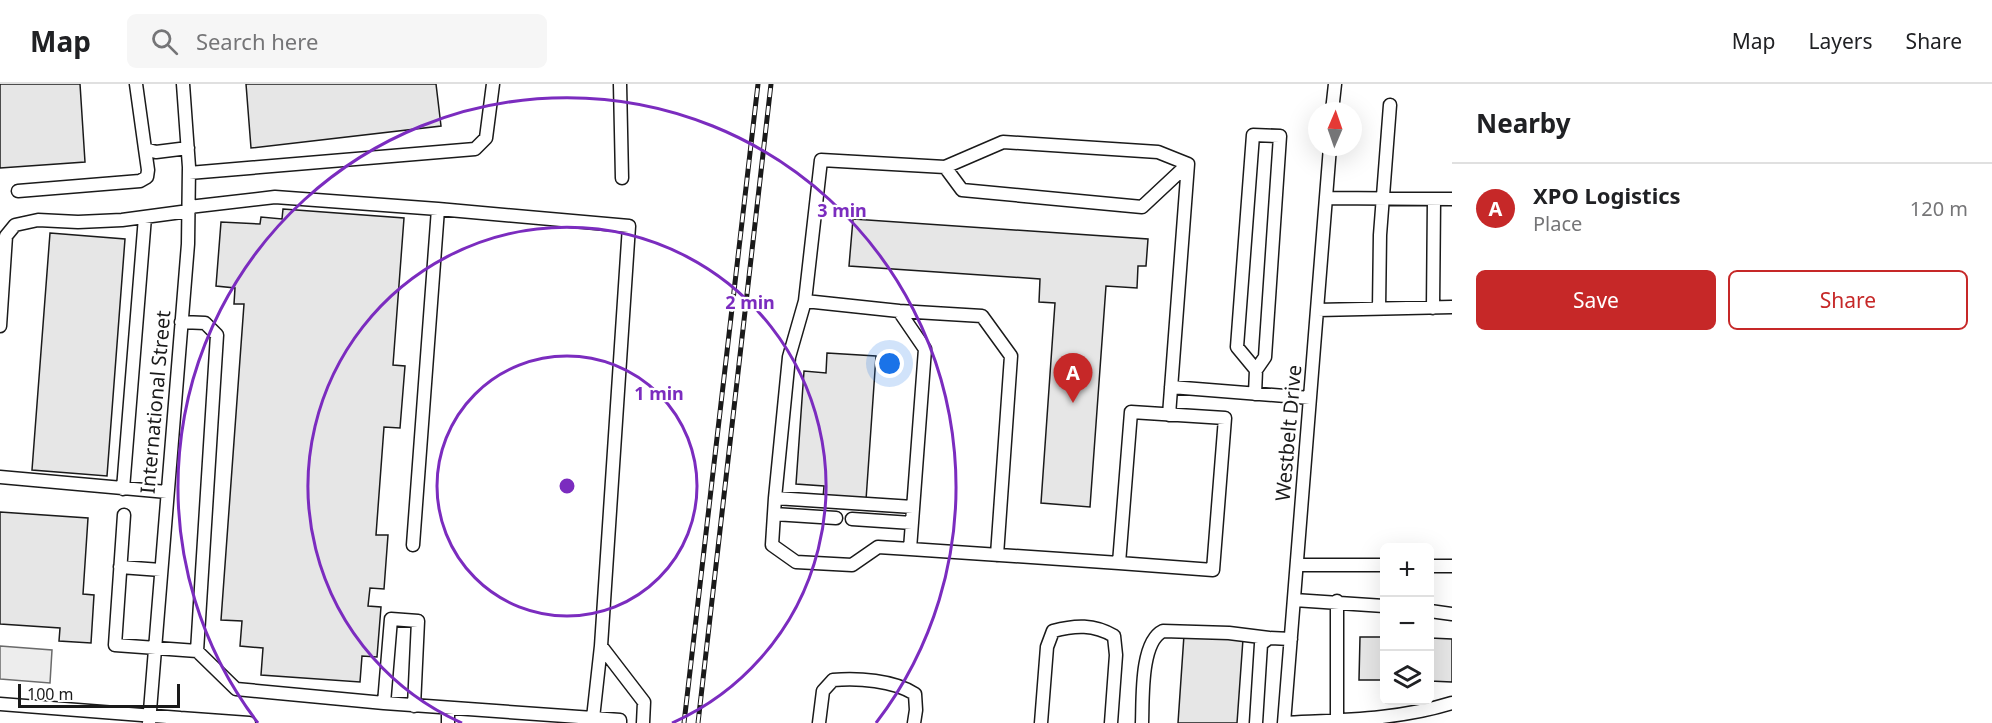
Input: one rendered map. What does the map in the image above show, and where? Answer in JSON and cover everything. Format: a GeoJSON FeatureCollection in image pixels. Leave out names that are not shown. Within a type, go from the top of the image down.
{"type":"FeatureCollection","features":[{"type":"Feature","properties":{"kind":"street"},"geometry":{"type":"LineString","coordinates":[[18,191],[140,181],[147,177],[136,84]]}},
{"type":"Feature","properties":{"kind":"street","name":"International Street"},"geometry":{"type":"LineString","coordinates":[[149,719],[188,244],[189,172],[183,84]]}},
{"type":"Feature","properties":{"kind":"street"},"geometry":{"type":"LineString","coordinates":[[189,172],[475,149],[486,138],[493,84]]}},
{"type":"Feature","properties":{"kind":"street"},"geometry":{"type":"LineString","coordinates":[[620,84],[622,178]]}},
{"type":"Feature","properties":{"kind":"street"},"geometry":{"type":"LineString","coordinates":[[1333,102],[1335,84]]}},
{"type":"Feature","properties":{"kind":"street"},"geometry":{"type":"LineString","coordinates":[[1379,309],[1380,235],[1390,105]]}},
{"type":"Feature","properties":{"kind":"street"},"geometry":{"type":"LineString","coordinates":[[1255,394],[1256,370],[1265,357],[1280,136],[1252,135],[1237,347],[1256,370]]}},
{"type":"Feature","properties":{"kind":"street"},"geometry":{"type":"LineString","coordinates":[[1119,563],[1131,412],[1224,418],[1213,570],[878,547],[852,566],[796,562],[772,545],[789,357],[805,301],[821,160],[945,167],[1004,142],[1158,152],[1188,164]]}},
{"type":"Feature","properties":{"kind":"street"},"geometry":{"type":"LineString","coordinates":[[145,149],[156,152],[188,147]]}},
{"type":"Feature","properties":{"kind":"street","name":"Westbelt Drive"},"geometry":{"type":"LineString","coordinates":[[1284,723],[1329,156]]}},
{"type":"Feature","properties":{"kind":"street"},"geometry":{"type":"LineString","coordinates":[[945,167],[962,190],[1142,207],[1188,164]]}},
{"type":"Feature","properties":{"kind":"street"},"geometry":{"type":"LineString","coordinates":[[1169,415],[1188,164]]}},
{"type":"Feature","properties":{"kind":"street"},"geometry":{"type":"LineString","coordinates":[[0,326],[6,237],[15,225],[38,220],[78,222],[145,217],[275,197],[629,226],[601,646],[592,718]]}},
{"type":"Feature","properties":{"kind":"street"},"geometry":{"type":"LineString","coordinates":[[1326,198],[1452,199]]}},
{"type":"Feature","properties":{"kind":"street"},"geometry":{"type":"LineString","coordinates":[[1432,308],[1434,200]]}},
{"type":"Feature","properties":{"kind":"street"},"geometry":{"type":"LineString","coordinates":[[413,545],[438,209]]}},
{"type":"Feature","properties":{"kind":"street"},"geometry":{"type":"LineString","coordinates":[[123,489],[145,217]]}},
{"type":"Feature","properties":{"kind":"street"},"geometry":{"type":"LineString","coordinates":[[805,301],[899,311],[982,316],[1011,356],[997,555]]}},
{"type":"Feature","properties":{"kind":"street"},"geometry":{"type":"LineString","coordinates":[[1317,310],[1452,307]]}},
{"type":"Feature","properties":{"kind":"street"},"geometry":{"type":"LineString","coordinates":[[899,311],[925,349],[910,549]]}},
{"type":"Feature","properties":{"kind":"street"},"geometry":{"type":"LineString","coordinates":[[181,322],[206,323],[217,335],[197,651]]}},
{"type":"Feature","properties":{"kind":"street"},"geometry":{"type":"LineString","coordinates":[[1171,387],[1310,398]]}},
{"type":"Feature","properties":{"kind":"street"},"geometry":{"type":"LineString","coordinates":[[0,477],[167,492]]}},
{"type":"Feature","properties":{"kind":"street"},"geometry":{"type":"LineString","coordinates":[[775,498],[913,507]]}},
{"type":"Feature","properties":{"kind":"street"},"geometry":{"type":"LineString","coordinates":[[774,514],[836,518]]}},
{"type":"Feature","properties":{"kind":"street"},"geometry":{"type":"LineString","coordinates":[[124,515],[115,645],[197,651],[236,689],[448,709],[481,717],[592,718],[620,720],[620,723]]}},
{"type":"Feature","properties":{"kind":"street"},"geometry":{"type":"LineString","coordinates":[[852,519],[912,523]]}},
{"type":"Feature","properties":{"kind":"street"},"geometry":{"type":"LineString","coordinates":[[1297,565],[1380,565]]}},
{"type":"Feature","properties":{"kind":"street"},"geometry":{"type":"LineString","coordinates":[[1434,566],[1452,566]]}},
{"type":"Feature","properties":{"kind":"street"},"geometry":{"type":"LineString","coordinates":[[120,567],[161,570]]}},
{"type":"Feature","properties":{"kind":"street"},"geometry":{"type":"LineString","coordinates":[[1294,600],[1380,606]]}},
{"type":"Feature","properties":{"kind":"street"},"geometry":{"type":"LineString","coordinates":[[1336,602],[1337,720]]}},
{"type":"Feature","properties":{"kind":"street"},"geometry":{"type":"LineString","coordinates":[[1434,612],[1452,614]]}},
{"type":"Feature","properties":{"kind":"street"},"geometry":{"type":"LineString","coordinates":[[384,703],[391,619],[418,621],[414,706]]}},
{"type":"Feature","properties":{"kind":"street"},"geometry":{"type":"LineString","coordinates":[[1041,723],[1047,647],[1053,631],[1071,626],[1101,628],[1114,636],[1116,655],[1111,723]]}},
{"type":"Feature","properties":{"kind":"street"},"geometry":{"type":"LineString","coordinates":[[1142,723],[1146,658],[1150,646],[1160,632],[1229,633],[1290,639]]}},
{"type":"Feature","properties":{"kind":"street"},"geometry":{"type":"LineString","coordinates":[[1256,723],[1260,648],[1269,638]]}},
{"type":"Feature","properties":{"kind":"street"},"geometry":{"type":"LineString","coordinates":[[601,646],[644,702],[643,723]]}},
{"type":"Feature","properties":{"kind":"street"},"geometry":{"type":"LineString","coordinates":[[819,723],[823,691],[832,680],[850,678],[903,687],[915,694],[914,723]]}},
{"type":"Feature","properties":{"kind":"street"},"geometry":{"type":"LineString","coordinates":[[1284,723],[1424,712],[1452,703]]}},
{"type":"Feature","properties":{"kind":"street"},"geometry":{"type":"LineString","coordinates":[[0,704],[92,717],[249,723]]}},
{"type":"Feature","properties":{"kind":"street"},"geometry":{"type":"LineString","coordinates":[[447,723],[448,709]]}},
{"type":"Feature","properties":{"kind":"shaded area"},"geometry":{"type":"Polygon","coordinates":[[[0,646],[52,650],[50,683],[0,679],[0,646]]]}},
{"type":"Feature","properties":{"kind":"building"},"geometry":{"type":"Polygon","coordinates":[[[0,84],[80,84],[85,162],[0,168],[0,84]]]}},
{"type":"Feature","properties":{"kind":"building"},"geometry":{"type":"Polygon","coordinates":[[[246,84],[436,84],[441,126],[251,148],[246,84]]]}},
{"type":"Feature","properties":{"kind":"building"},"geometry":{"type":"Polygon","coordinates":[[[283,209],[404,218],[393,365],[405,366],[400,428],[384,427],[376,535],[388,535],[384,589],[370,588],[368,606],[381,607],[377,657],[362,656],[360,682],[261,675],[263,648],[240,646],[242,621],[221,620],[244,304],[234,304],[235,288],[216,286],[221,222],[260,224],[261,217],[282,219],[283,209]]]}},
{"type":"Feature","properties":{"kind":"building"},"geometry":{"type":"Polygon","coordinates":[[[853,219],[1148,239],[1146,266],[1138,266],[1137,288],[1106,286],[1090,507],[1041,503],[1055,303],[1039,302],[1040,279],[849,266],[853,219]]]}},
{"type":"Feature","properties":{"kind":"building"},"geometry":{"type":"Polygon","coordinates":[[[50,233],[125,239],[107,476],[32,470],[50,233]]]}},
{"type":"Feature","properties":{"kind":"building"},"geometry":{"type":"Polygon","coordinates":[[[827,353],[876,356],[866,500],[823,498],[824,486],[796,484],[804,371],[826,373],[827,353]]]}},
{"type":"Feature","properties":{"kind":"building"},"geometry":{"type":"Polygon","coordinates":[[[0,512],[88,518],[83,594],[94,595],[91,643],[59,641],[60,628],[0,624],[0,512]]]}},
{"type":"Feature","properties":{"kind":"building"},"geometry":{"type":"Polygon","coordinates":[[[1184,635],[1243,639],[1237,723],[1178,723],[1184,635]]]}},
{"type":"Feature","properties":{"kind":"building"},"geometry":{"type":"Polygon","coordinates":[[[1360,637],[1380,637],[1380,680],[1359,680],[1360,637]]]}},
{"type":"Feature","properties":{"kind":"building"},"geometry":{"type":"Polygon","coordinates":[[[1434,638],[1452,639],[1452,682],[1434,681],[1434,638]]]}},
{"type":"Feature","properties":{"kind":"railway"},"geometry":{"type":"LineString","coordinates":[[684,723],[758,84]]}},
{"type":"Feature","properties":{"kind":"railway"},"geometry":{"type":"LineString","coordinates":[[698,723],[771,84]]}},
{"type":"Feature","properties":{"kind":"place","name":"XPO Logistics"},"geometry":{"type":"Point","coordinates":[1073,403]}}]}
